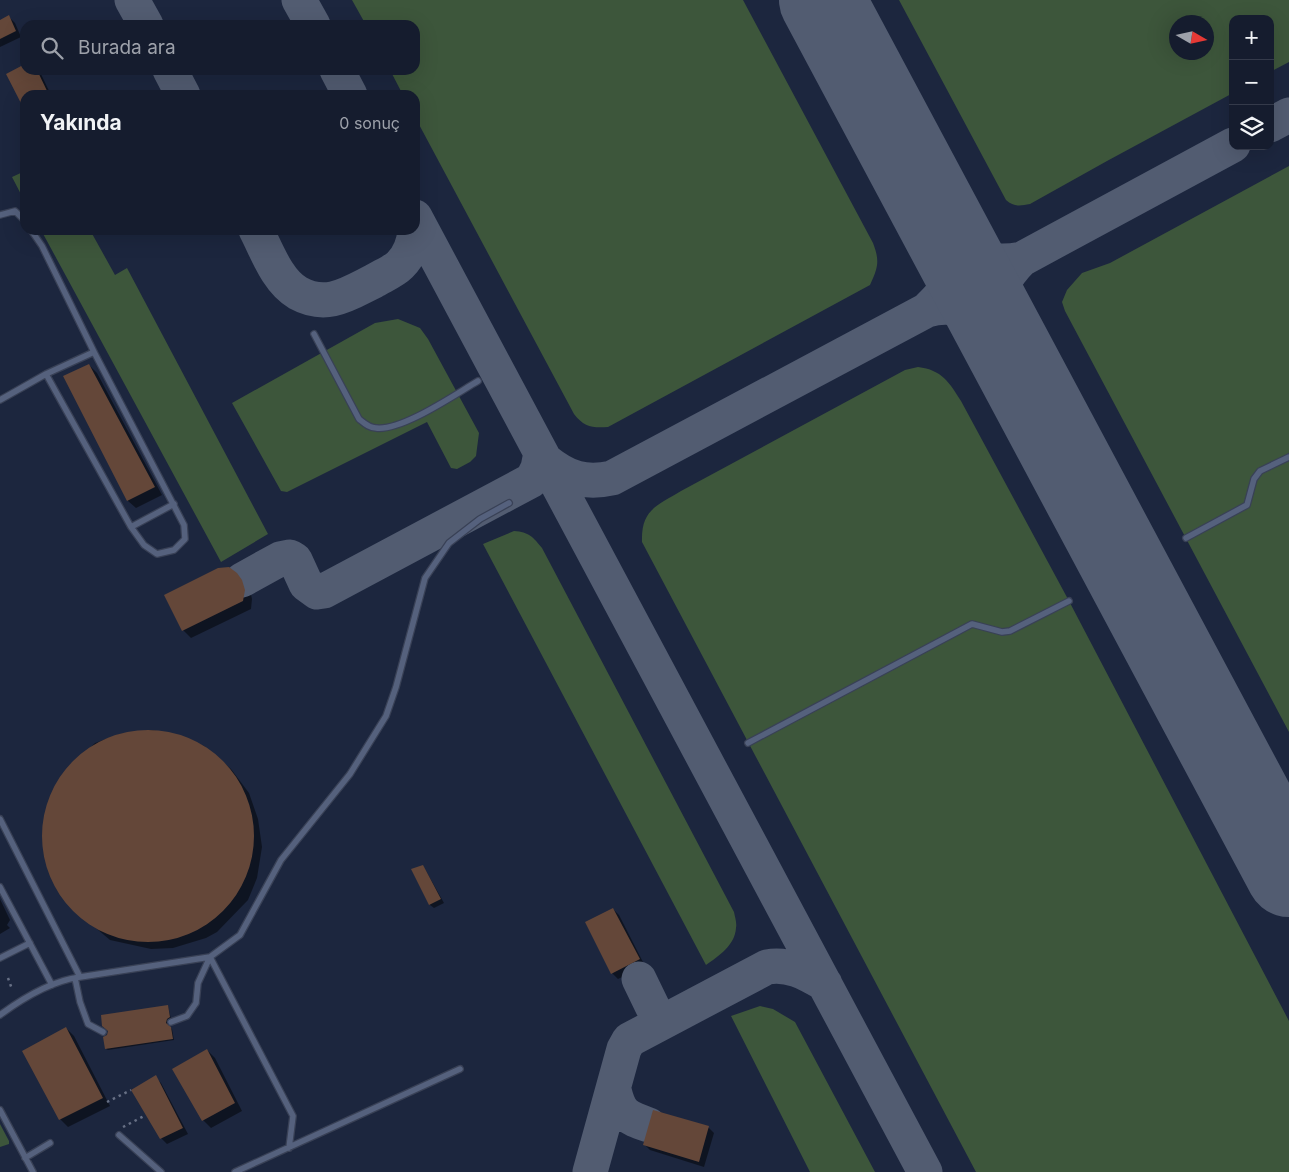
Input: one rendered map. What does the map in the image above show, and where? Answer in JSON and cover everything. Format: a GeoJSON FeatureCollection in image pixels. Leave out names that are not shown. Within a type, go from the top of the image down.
{"type":"FeatureCollection","features":[{"type":"Feature","properties":{"kind":"lane"},"geometry":{"type":"LineString","coordinates":[[0,215],[15,211],[20,216]]}},
{"type":"Feature","properties":{"kind":"lane"},"geometry":{"type":"LineString","coordinates":[[34,235],[42,246],[94,352],[184,525],[185,539],[174,550],[157,554],[144,546],[131,527],[46,374]]}},
{"type":"Feature","properties":{"kind":"lane"},"geometry":{"type":"LineString","coordinates":[[314,334],[359,419],[367,426],[376,428],[387,427],[406,421],[478,381]]}},
{"type":"Feature","properties":{"kind":"lane"},"geometry":{"type":"LineString","coordinates":[[0,400],[46,374],[94,352]]}},
{"type":"Feature","properties":{"kind":"lane"},"geometry":{"type":"LineString","coordinates":[[1186,538],[1247,505],[1254,479],[1260,471],[1289,457]]}},
{"type":"Feature","properties":{"kind":"lane"},"geometry":{"type":"LineString","coordinates":[[0,1016],[13,1006],[66,978],[210,957],[240,935],[281,860],[350,774],[386,716],[396,687],[425,578],[449,543],[480,519],[509,503]]}},
{"type":"Feature","properties":{"kind":"lane"},"geometry":{"type":"LineString","coordinates":[[131,527],[174,504]]}},
{"type":"Feature","properties":{"kind":"lane"},"geometry":{"type":"LineString","coordinates":[[748,743],[972,624],[1002,632],[1010,631],[1069,601]]}},
{"type":"Feature","properties":{"kind":"lane"},"geometry":{"type":"LineString","coordinates":[[0,819],[77,977],[80,1002],[88,1024],[103,1032]]}},
{"type":"Feature","properties":{"kind":"lane"},"geometry":{"type":"LineString","coordinates":[[0,887],[52,985]]}},
{"type":"Feature","properties":{"kind":"lane"},"geometry":{"type":"LineString","coordinates":[[0,958],[30,943]]}},
{"type":"Feature","properties":{"kind":"lane"},"geometry":{"type":"LineString","coordinates":[[171,1022],[187,1016],[196,1003],[198,983],[210,957]]}},
{"type":"Feature","properties":{"kind":"lane"},"geometry":{"type":"LineString","coordinates":[[210,957],[293,1116],[289,1148]]}},
{"type":"Feature","properties":{"kind":"lane"},"geometry":{"type":"LineString","coordinates":[[235,1172],[460,1068]]}},
{"type":"Feature","properties":{"kind":"lane"},"geometry":{"type":"LineString","coordinates":[[0,1110],[33,1172]]}},
{"type":"Feature","properties":{"kind":"lane"},"geometry":{"type":"LineString","coordinates":[[120,1132],[160,1172]]}},
{"type":"Feature","properties":{"kind":"lane"},"geometry":{"type":"LineString","coordinates":[[25,1158],[50,1144]]}},
{"type":"Feature","properties":{"kind":"path"},"geometry":{"type":"LineString","coordinates":[[8,978],[12,989]]}},
{"type":"Feature","properties":{"kind":"path"},"geometry":{"type":"LineString","coordinates":[[106,1102],[132,1090]]}},
{"type":"Feature","properties":{"kind":"path"},"geometry":{"type":"LineString","coordinates":[[120,1132],[146,1115]]}},
{"type":"Feature","properties":{"kind":"green space"},"geometry":{"type":"Polygon","coordinates":[[[352,0],[743,0],[873,243],[877,255],[877,264],[870,285],[608,427],[593,427],[585,424],[574,414],[420,126],[420,90],[400,90],[393,75],[420,75],[420,20],[363,20],[352,0]]]}},
{"type":"Feature","properties":{"kind":"green space"},"geometry":{"type":"Polygon","coordinates":[[[899,0],[1289,0],[1289,62],[1274,70],[1274,15],[1229,15],[1229,95],[1030,204],[1012,204],[1006,200],[899,0]]]}},
{"type":"Feature","properties":{"kind":"green space"},"geometry":{"type":"Polygon","coordinates":[[[1289,166],[1289,732],[1065,311],[1062,302],[1067,290],[1082,273],[1110,263],[1289,166]]]}},
{"type":"Feature","properties":{"kind":"green space"},"geometry":{"type":"Polygon","coordinates":[[[20,173],[20,192],[12,177],[20,173]]]}},
{"type":"Feature","properties":{"kind":"green space"},"geometry":{"type":"Polygon","coordinates":[[[44,235],[93,235],[115,275],[127,268],[268,534],[221,562],[44,235]]]}},
{"type":"Feature","properties":{"kind":"green space"},"geometry":{"type":"Polygon","coordinates":[[[398,319],[420,328],[428,339],[479,433],[476,456],[470,462],[457,469],[451,468],[427,422],[287,492],[281,491],[232,403],[375,323],[398,319]]]}},
{"type":"Feature","properties":{"kind":"green space"},"geometry":{"type":"Polygon","coordinates":[[[918,367],[939,374],[953,388],[961,401],[1069,601],[1289,1021],[1289,1172],[976,1172],[642,542],[644,523],[647,516],[657,505],[905,370],[918,367]]]}},
{"type":"Feature","properties":{"kind":"green space"},"geometry":{"type":"Polygon","coordinates":[[[514,531],[530,536],[542,548],[734,912],[736,926],[733,940],[721,954],[706,965],[483,544],[514,531]]]}},
{"type":"Feature","properties":{"kind":"green space"},"geometry":{"type":"Polygon","coordinates":[[[760,1006],[773,1009],[795,1022],[875,1172],[810,1172],[731,1016],[760,1006]]]}},
{"type":"Feature","properties":{"kind":"green space"},"geometry":{"type":"Polygon","coordinates":[[[0,1124],[9,1144],[0,1147],[0,1124]]]}},
{"type":"Feature","properties":{"kind":"building"},"geometry":{"type":"Polygon","coordinates":[[[9,15],[16,31],[0,39],[0,20],[9,15]]]}},
{"type":"Feature","properties":{"kind":"building"},"geometry":{"type":"Polygon","coordinates":[[[20,67],[20,75],[39,75],[47,90],[20,90],[20,101],[6,74],[20,67]]]}},
{"type":"Feature","properties":{"kind":"building"},"geometry":{"type":"Polygon","coordinates":[[[89,364],[155,487],[127,501],[63,376],[89,364]]]}},
{"type":"Feature","properties":{"kind":"building"},"geometry":{"type":"Polygon","coordinates":[[[229,567],[242,580],[245,590],[243,601],[182,631],[164,595],[218,568],[229,567]]]}},
{"type":"Feature","properties":{"kind":"building"},"geometry":{"type":"Polygon","coordinates":[[[148,730],[169,732],[189,738],[207,748],[223,761],[236,777],[246,795],[252,815],[254,836],[252,857],[246,877],[236,895],[223,911],[207,924],[189,934],[169,940],[148,942],[127,940],[107,934],[89,924],[73,911],[60,895],[50,877],[44,857],[42,836],[44,815],[50,795],[60,777],[73,761],[89,748],[107,738],[127,732],[148,730]]]}},
{"type":"Feature","properties":{"kind":"building"},"geometry":{"type":"Polygon","coordinates":[[[423,865],[441,899],[429,905],[411,869],[423,865]]]}},
{"type":"Feature","properties":{"kind":"building"},"geometry":{"type":"Polygon","coordinates":[[[613,908],[640,959],[611,974],[585,922],[613,908]]]}},
{"type":"Feature","properties":{"kind":"building"},"geometry":{"type":"Polygon","coordinates":[[[168,1005],[170,1017],[166,1023],[171,1027],[173,1039],[105,1049],[103,1037],[107,1035],[108,1031],[102,1026],[101,1015],[168,1005]]]}},
{"type":"Feature","properties":{"kind":"building"},"geometry":{"type":"Polygon","coordinates":[[[66,1027],[103,1098],[59,1120],[22,1051],[66,1027]]]}},
{"type":"Feature","properties":{"kind":"building"},"geometry":{"type":"Polygon","coordinates":[[[207,1049],[235,1103],[202,1121],[172,1069],[207,1049]]]}},
{"type":"Feature","properties":{"kind":"building"},"geometry":{"type":"Polygon","coordinates":[[[156,1075],[183,1128],[160,1139],[131,1090],[156,1075]]]}},
{"type":"Feature","properties":{"kind":"building"},"geometry":{"type":"Polygon","coordinates":[[[653,1110],[709,1126],[699,1162],[643,1145],[653,1110]]]}},
{"type":"Feature","properties":{"kind":"taxiway"},"geometry":{"type":"LineString","coordinates":[[132,0],[143,20]]}},
{"type":"Feature","properties":{"kind":"taxiway"},"geometry":{"type":"LineString","coordinates":[[299,0],[310,20]]}},
{"type":"Feature","properties":{"kind":"taxiway"},"geometry":{"type":"LineString","coordinates":[[173,75],[180,90]]}},
{"type":"Feature","properties":{"kind":"taxiway"},"geometry":{"type":"LineString","coordinates":[[340,75],[347,90]]}},
{"type":"Feature","properties":{"kind":"taxiway"},"geometry":{"type":"LineString","coordinates":[[1274,123],[1289,115]]}},
{"type":"Feature","properties":{"kind":"taxiway"},"geometry":{"type":"LineString","coordinates":[[546,461],[561,472],[577,478],[585,480],[612,478],[927,310],[945,307],[962,309],[995,323],[1001,288],[1009,274],[1022,259],[1229,147]]}},
{"type":"Feature","properties":{"kind":"taxiway"},"geometry":{"type":"LineString","coordinates":[[420,226],[925,1172]]}},
{"type":"Feature","properties":{"kind":"taxiway"},"geometry":{"type":"LineString","coordinates":[[258,235],[273,265],[284,281],[298,293],[318,300],[328,300],[346,295],[394,270],[408,253],[414,235]]}},
{"type":"Feature","properties":{"kind":"taxiway"},"geometry":{"type":"LineString","coordinates":[[951,242],[985,259],[1002,261],[1022,259]]}},
{"type":"Feature","properties":{"kind":"taxiway"},"geometry":{"type":"LineString","coordinates":[[927,310],[946,287],[950,268],[951,242]]}},
{"type":"Feature","properties":{"kind":"taxiway"},"geometry":{"type":"LineString","coordinates":[[242,580],[280,559],[290,557],[295,560],[306,584],[317,592],[324,591],[532,480],[538,468],[541,453]]}},
{"type":"Feature","properties":{"kind":"taxiway"},"geometry":{"type":"LineString","coordinates":[[590,1172],[624,1049],[629,1040],[767,967],[783,966],[790,968],[825,984]]}},
{"type":"Feature","properties":{"kind":"taxiway"},"geometry":{"type":"LineString","coordinates":[[639,979],[654,1010]]}},
{"type":"Feature","properties":{"kind":"taxiway"},"geometry":{"type":"LineString","coordinates":[[614,1090],[619,1105],[625,1114],[649,1125]]}},
{"type":"Feature","properties":{"kind":"runway"},"geometry":{"type":"LineString","coordinates":[[822,0],[1289,874]]}}]}
